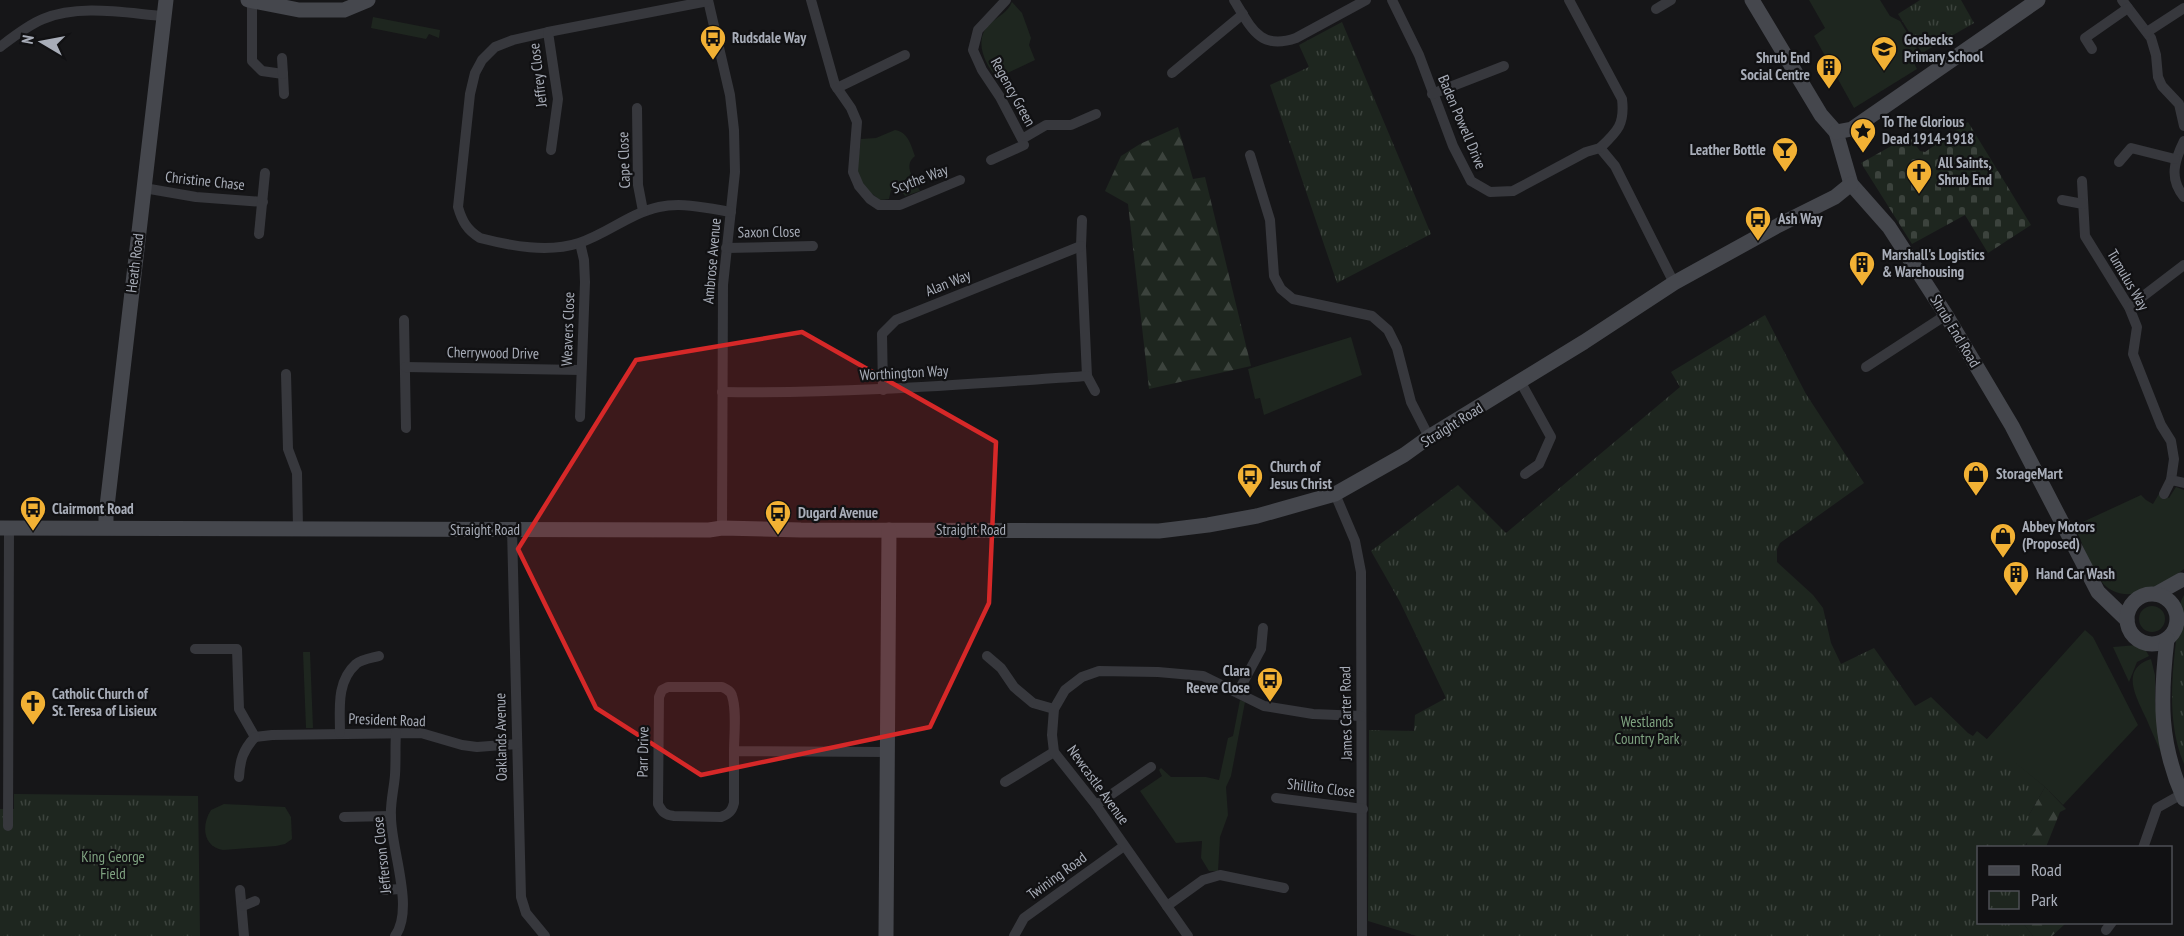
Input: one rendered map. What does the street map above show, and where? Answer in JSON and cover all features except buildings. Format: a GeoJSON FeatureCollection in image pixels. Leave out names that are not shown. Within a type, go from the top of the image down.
{"type":"FeatureCollection","features":[{"type":"Feature","properties":{"kind":"street","name":"Heath Road"},"geometry":{"type":"LineString","coordinates":[[106,527],[166,0]]}},
{"type":"Feature","properties":{"kind":"street"},"geometry":{"type":"LineString","coordinates":[[283,74],[262,71],[252,61],[256,1],[299,10],[344,10],[368,0]]}},
{"type":"Feature","properties":{"kind":"street"},"geometry":{"type":"LineString","coordinates":[[708,0],[548,32],[513,40],[495,47],[482,60],[475,73],[470,94],[458,207],[462,222],[472,234],[480,238],[553,248],[580,243],[643,212],[660,207],[678,205],[731,212]]}},
{"type":"Feature","properties":{"kind":"street","name":"Ambrose Avenue"},"geometry":{"type":"LineString","coordinates":[[708,0],[729,95],[734,130],[735,172],[723,285],[722,528]]}},
{"type":"Feature","properties":{"kind":"street","name":"Scythe Way"},"geometry":{"type":"LineString","coordinates":[[811,0],[837,88],[851,108],[857,122],[854,172],[859,186],[870,199],[879,205],[900,205],[960,180]]}},
{"type":"Feature","properties":{"kind":"street","name":"Regency Green"},"geometry":{"type":"LineString","coordinates":[[1006,0],[978,30],[973,50],[1024,145]]}},
{"type":"Feature","properties":{"kind":"street"},"geometry":{"type":"LineString","coordinates":[[1234,0],[1263,39],[1284,42],[1296,38],[1366,0]]}},
{"type":"Feature","properties":{"kind":"street","name":"Baden Powell Drive"},"geometry":{"type":"LineString","coordinates":[[1392,0],[1419,55],[1453,146],[1471,181],[1490,192],[1513,191],[1586,152],[1600,148]]}},
{"type":"Feature","properties":{"kind":"street"},"geometry":{"type":"LineString","coordinates":[[1569,0],[1622,99],[1624,116],[1617,133],[1600,148],[1616,166],[1674,283]]}},
{"type":"Feature","properties":{"kind":"street"},"geometry":{"type":"LineString","coordinates":[[1656,9],[1671,0]]}},
{"type":"Feature","properties":{"kind":"street","name":"Shrub End Road"},"geometry":{"type":"LineString","coordinates":[[1752,0],[1821,115],[1836,132],[1851,184],[1889,227],[1946,315],[2013,428],[2091,580],[2102,597],[2127,620]]}},
{"type":"Feature","properties":{"kind":"street"},"geometry":{"type":"LineString","coordinates":[[1836,132],[1852,129],[2038,0]]}},
{"type":"Feature","properties":{"kind":"street"},"geometry":{"type":"LineString","coordinates":[[2091,49],[2081,34],[2125,4],[2147,32],[2154,46],[2158,77],[2162,86],[2181,103],[2184,126]]}},
{"type":"Feature","properties":{"kind":"street"},"geometry":{"type":"LineString","coordinates":[[2147,32],[2184,8]]}},
{"type":"Feature","properties":{"kind":"street"},"geometry":{"type":"LineString","coordinates":[[0,47],[42,19],[59,15],[105,12],[163,16]]}},
{"type":"Feature","properties":{"kind":"street"},"geometry":{"type":"LineString","coordinates":[[1172,73],[1243,14]]}},
{"type":"Feature","properties":{"kind":"street","name":"Jeffrey Close"},"geometry":{"type":"LineString","coordinates":[[548,32],[558,99],[551,150]]}},
{"type":"Feature","properties":{"kind":"street"},"geometry":{"type":"LineString","coordinates":[[837,88],[904,55]]}},
{"type":"Feature","properties":{"kind":"street"},"geometry":{"type":"LineString","coordinates":[[282,58],[284,94]]}},
{"type":"Feature","properties":{"kind":"street"},"geometry":{"type":"LineString","coordinates":[[1432,94],[1504,66]]}},
{"type":"Feature","properties":{"kind":"street","name":"Cape Close"},"geometry":{"type":"LineString","coordinates":[[637,108],[638,185],[643,212]]}},
{"type":"Feature","properties":{"kind":"street","name":"Regency Green"},"geometry":{"type":"LineString","coordinates":[[991,160],[1024,145],[1046,124],[1071,125],[1096,114]]}},
{"type":"Feature","properties":{"kind":"street"},"geometry":{"type":"LineString","coordinates":[[2184,141],[2175,159],[2176,184],[2184,197]]}},
{"type":"Feature","properties":{"kind":"street"},"geometry":{"type":"LineString","coordinates":[[2119,162],[2131,143],[2175,159]]}},
{"type":"Feature","properties":{"kind":"street"},"geometry":{"type":"LineString","coordinates":[[1250,155],[1270,220],[1274,276],[1281,289],[1293,299],[1372,316],[1388,330],[1397,348],[1411,402],[1429,437]]}},
{"type":"Feature","properties":{"kind":"street","name":"Christine Chase"},"geometry":{"type":"LineString","coordinates":[[259,234],[265,173]]}},
{"type":"Feature","properties":{"kind":"street","name":"Tumulus Way"},"geometry":{"type":"LineString","coordinates":[[2082,181],[2085,236],[2129,307],[2137,327],[2133,354],[2161,425],[2171,441],[2174,459],[2171,480],[2164,494]]}},
{"type":"Feature","properties":{"kind":"street","name":"Straight Road"},"geometry":{"type":"LineString","coordinates":[[5,528],[709,530],[722,528],[1159,531],[1257,516],[1335,494],[1404,455],[1674,283],[1835,197],[1851,184]]}},
{"type":"Feature","properties":{"kind":"street","name":"Christine Chase"},"geometry":{"type":"LineString","coordinates":[[144,188],[196,197],[263,202]]}},
{"type":"Feature","properties":{"kind":"street"},"geometry":{"type":"LineString","coordinates":[[2062,200],[2083,204]]}},
{"type":"Feature","properties":{"kind":"street"},"geometry":{"type":"LineString","coordinates":[[1082,220],[1081,246],[1087,376],[1095,391]]}},
{"type":"Feature","properties":{"kind":"street","name":"Weavers Close"},"geometry":{"type":"LineString","coordinates":[[580,243],[584,260],[585,282],[580,417]]}},
{"type":"Feature","properties":{"kind":"street","name":"Saxon Close"},"geometry":{"type":"LineString","coordinates":[[726,248],[813,246]]}},
{"type":"Feature","properties":{"kind":"street","name":"Alan Way"},"geometry":{"type":"LineString","coordinates":[[883,390],[882,334],[896,320],[1081,246]]}},
{"type":"Feature","properties":{"kind":"street"},"geometry":{"type":"LineString","coordinates":[[2129,307],[2184,267]]}},
{"type":"Feature","properties":{"kind":"street"},"geometry":{"type":"LineString","coordinates":[[1866,367],[1946,315]]}},
{"type":"Feature","properties":{"kind":"street"},"geometry":{"type":"LineString","coordinates":[[404,320],[406,428]]}},
{"type":"Feature","properties":{"kind":"street","name":"Cherrywood Drive"},"geometry":{"type":"LineString","coordinates":[[405,367],[582,370]]}},
{"type":"Feature","properties":{"kind":"street"},"geometry":{"type":"LineString","coordinates":[[286,374],[288,449],[297,473],[298,529]]}},
{"type":"Feature","properties":{"kind":"street","name":"Worthington Way"},"geometry":{"type":"LineString","coordinates":[[723,392],[883,390],[1087,376]]}},
{"type":"Feature","properties":{"kind":"street"},"geometry":{"type":"LineString","coordinates":[[1520,381],[1551,437],[1539,464],[1525,474]]}},
{"type":"Feature","properties":{"kind":"street"},"geometry":{"type":"LineString","coordinates":[[2171,480],[2184,483]]}},
{"type":"Feature","properties":{"kind":"street","name":"James Carter Road"},"geometry":{"type":"LineString","coordinates":[[1335,494],[1355,541],[1361,572],[1362,936]]}},
{"type":"Feature","properties":{"kind":"street"},"geometry":{"type":"LineString","coordinates":[[5,528],[4,727],[8,826]]}},
{"type":"Feature","properties":{"kind":"street","name":"Oaklands Avenue"},"geometry":{"type":"LineString","coordinates":[[512,529],[521,897],[526,913],[546,936]]}},
{"type":"Feature","properties":{"kind":"street"},"geometry":{"type":"LineString","coordinates":[[886,936],[889,530]]}},
{"type":"Feature","properties":{"kind":"street"},"geometry":{"type":"LineString","coordinates":[[2163,598],[2183,579]]}},
{"type":"Feature","properties":{"kind":"street","name":"Shrub End Road"},"geometry":{"type":"LineString","coordinates":[[2091,580],[2116,597],[2135,601]]}},
{"type":"Feature","properties":{"kind":"street"},"geometry":{"type":"LineString","coordinates":[[2147,594],[2163,598],[2174,608],[2177,617],[2174,630],[2167,639],[2158,644],[2150,644],[2141,642],[2132,634],[2127,620],[2129,609],[2135,601],[2147,594]]}},
{"type":"Feature","properties":{"kind":"street"},"geometry":{"type":"LineString","coordinates":[[1238,692],[1262,649],[1263,628]]}},
{"type":"Feature","properties":{"kind":"street"},"geometry":{"type":"LineString","coordinates":[[2144,846],[2157,808],[2183,797],[2170,764],[2163,729],[2163,687],[2167,639]]}},
{"type":"Feature","properties":{"kind":"street"},"geometry":{"type":"LineString","coordinates":[[2150,644],[2156,655],[2163,687]]}},
{"type":"Feature","properties":{"kind":"street"},"geometry":{"type":"LineString","coordinates":[[195,649],[237,649],[239,709],[255,737],[246,746],[241,758],[239,777]]}},
{"type":"Feature","properties":{"kind":"street"},"geometry":{"type":"LineString","coordinates":[[340,733],[340,699],[348,674],[357,663],[379,656]]}},
{"type":"Feature","properties":{"kind":"street"},"geometry":{"type":"LineString","coordinates":[[987,656],[1001,668],[1014,687],[1033,704],[1054,709],[1065,690],[1082,677],[1099,671],[1158,672],[1203,676],[1264,706],[1280,710],[1361,716]]}},
{"type":"Feature","properties":{"kind":"street","name":"Parr Drive"},"geometry":{"type":"LineString","coordinates":[[668,687],[722,687],[728,690],[734,704],[735,751],[734,803],[727,815],[721,817],[674,816],[666,815],[661,811],[657,804],[658,697],[663,690],[668,687]]}},
{"type":"Feature","properties":{"kind":"street","name":"Newcastle Avenue"},"geometry":{"type":"LineString","coordinates":[[1054,709],[1052,735],[1054,752],[1096,805],[1188,936]]}},
{"type":"Feature","properties":{"kind":"street","name":"President Road"},"geometry":{"type":"LineString","coordinates":[[255,737],[340,733],[421,733],[477,747],[517,744]]}},
{"type":"Feature","properties":{"kind":"street","name":"Jefferson Close"},"geometry":{"type":"LineString","coordinates":[[394,936],[400,928],[401,889],[391,816],[396,733]]}},
{"type":"Feature","properties":{"kind":"street"},"geometry":{"type":"LineString","coordinates":[[735,751],[887,753]]}},
{"type":"Feature","properties":{"kind":"street"},"geometry":{"type":"LineString","coordinates":[[1005,782],[1054,752]]}},
{"type":"Feature","properties":{"kind":"street"},"geometry":{"type":"LineString","coordinates":[[1096,805],[1151,766]]}},
{"type":"Feature","properties":{"kind":"street","name":"Shillito Close"},"geometry":{"type":"LineString","coordinates":[[1276,798],[1363,808]]}},
{"type":"Feature","properties":{"kind":"street"},"geometry":{"type":"LineString","coordinates":[[344,817],[391,816]]}},
{"type":"Feature","properties":{"kind":"street","name":"Twining Road"},"geometry":{"type":"LineString","coordinates":[[1014,936],[1024,918],[1124,846]]}},
{"type":"Feature","properties":{"kind":"street"},"geometry":{"type":"LineString","coordinates":[[1167,906],[1203,880],[1220,875],[1284,888]]}},
{"type":"Feature","properties":{"kind":"street"},"geometry":{"type":"LineString","coordinates":[[384,890],[401,889]]}},
{"type":"Feature","properties":{"kind":"street"},"geometry":{"type":"LineString","coordinates":[[240,890],[244,936]]}},
{"type":"Feature","properties":{"kind":"street"},"geometry":{"type":"LineString","coordinates":[[243,906],[255,901]]}},
{"type":"Feature","properties":{"kind":"highlighted area"},"geometry":{"type":"Polygon","coordinates":[[[802,332],[996,442],[989,603],[930,727],[701,775],[596,708],[518,549],[636,360],[802,332]]]}},
{"type":"Feature","properties":{"kind":"green space"},"geometry":{"type":"Polygon","coordinates":[[[1809,0],[1880,0],[1890,16],[1900,21],[1917,49],[1914,63],[1917,69],[1854,108],[1814,36],[1825,28],[1809,0]]]}},
{"type":"Feature","properties":{"kind":"green space"},"geometry":{"type":"Polygon","coordinates":[[[1920,0],[1961,0],[1974,23],[1922,53],[1898,14],[1920,0]]]}},
{"type":"Feature","properties":{"kind":"green space"},"geometry":{"type":"Polygon","coordinates":[[[1012,2],[1022,13],[1031,38],[1029,45],[1035,60],[997,78],[984,58],[981,43],[986,28],[1006,11],[1012,2]]]}},
{"type":"Feature","properties":{"kind":"green space"},"geometry":{"type":"Polygon","coordinates":[[[373,17],[440,30],[439,38],[429,34],[426,39],[371,28],[373,17]]]}},
{"type":"Feature","properties":{"kind":"green space"},"geometry":{"type":"Polygon","coordinates":[[[1342,22],[1431,234],[1337,283],[1270,85],[1309,67],[1299,45],[1342,22]]]}},
{"type":"Feature","properties":{"kind":"green space"},"geometry":{"type":"Polygon","coordinates":[[[1968,122],[2031,225],[1988,253],[1965,215],[1912,244],[1861,163],[1909,136],[1920,151],[1925,152],[1968,122]]]}},
{"type":"Feature","properties":{"kind":"green space"},"geometry":{"type":"Polygon","coordinates":[[[1178,127],[1193,179],[1205,177],[1251,366],[1149,389],[1128,204],[1105,191],[1121,156],[1140,144],[1178,127]]]}},
{"type":"Feature","properties":{"kind":"green space"},"geometry":{"type":"Polygon","coordinates":[[[895,130],[903,133],[910,143],[915,156],[911,160],[910,169],[920,191],[905,196],[900,189],[891,190],[889,199],[880,200],[864,186],[858,174],[861,139],[876,138],[895,130]]]}},
{"type":"Feature","properties":{"kind":"green space","name":"Westlands Country Park"},"geometry":{"type":"Polygon","coordinates":[[[1765,315],[1806,394],[1864,483],[1780,543],[1777,549],[1777,562],[1813,595],[1823,608],[1831,643],[1841,664],[1874,648],[1915,706],[1931,697],[1968,733],[1973,736],[1977,731],[2045,787],[2029,815],[2036,830],[2025,846],[1977,846],[1977,924],[2024,924],[2033,936],[1417,936],[1368,921],[1369,730],[1414,731],[1415,715],[1446,698],[1400,602],[1371,551],[1458,485],[1506,533],[1680,387],[1671,372],[1765,315]]]}},
{"type":"Feature","properties":{"kind":"green space"},"geometry":{"type":"Polygon","coordinates":[[[1351,337],[1362,375],[1264,415],[1260,398],[1255,399],[1248,369],[1351,337]]]}},
{"type":"Feature","properties":{"kind":"green space"},"geometry":{"type":"Polygon","coordinates":[[[2176,487],[2184,490],[2184,569],[2164,583],[2140,592],[2117,593],[2107,587],[2094,571],[2074,526],[2141,495],[2153,504],[2160,492],[2169,498],[2176,487]]]}},
{"type":"Feature","properties":{"kind":"green space"},"geometry":{"type":"Polygon","coordinates":[[[2184,595],[2184,764],[2174,725],[2172,684],[2181,601],[2184,595]]]}},
{"type":"Feature","properties":{"kind":"green space"},"geometry":{"type":"Polygon","coordinates":[[[2152,606],[2161,610],[2165,619],[2161,628],[2152,632],[2143,628],[2139,619],[2143,610],[2152,606]]]}},
{"type":"Feature","properties":{"kind":"green space"},"geometry":{"type":"Polygon","coordinates":[[[2085,630],[2093,637],[2138,725],[2063,805],[2045,787],[1986,740],[2085,630]]]}},
{"type":"Feature","properties":{"kind":"green space"},"geometry":{"type":"Polygon","coordinates":[[[2137,645],[2145,649],[2149,656],[2137,662],[2129,682],[2113,647],[2137,645]]]}},
{"type":"Feature","properties":{"kind":"green space"},"geometry":{"type":"Polygon","coordinates":[[[303,652],[310,652],[313,728],[306,728],[303,652]]]}},
{"type":"Feature","properties":{"kind":"green space"},"geometry":{"type":"Polygon","coordinates":[[[2151,659],[2155,675],[2155,703],[2165,762],[2138,702],[2133,685],[2135,670],[2151,659]]]}},
{"type":"Feature","properties":{"kind":"green space"},"geometry":{"type":"Polygon","coordinates":[[[1240,700],[1245,702],[1231,776],[1226,787],[1228,815],[1220,837],[1218,871],[1209,871],[1201,858],[1202,841],[1176,843],[1140,791],[1162,776],[1159,770],[1161,768],[1171,777],[1206,777],[1219,780],[1228,738],[1233,736],[1240,700]]]}},
{"type":"Feature","properties":{"kind":"green space"},"geometry":{"type":"Polygon","coordinates":[[[2045,787],[2066,809],[2060,812],[2046,846],[2026,846],[2029,815],[2045,787]]]}},
{"type":"Feature","properties":{"kind":"green space","name":"King George Field"},"geometry":{"type":"Polygon","coordinates":[[[14,794],[198,796],[200,936],[0,936],[0,809],[14,809],[14,794]]]}},
{"type":"Feature","properties":{"kind":"green space"},"geometry":{"type":"Polygon","coordinates":[[[224,804],[285,807],[291,817],[292,839],[276,846],[223,850],[216,848],[208,840],[206,822],[211,810],[224,804]]]}},
{"type":"Feature","properties":{"kind":"green space"},"geometry":{"type":"Polygon","coordinates":[[[2024,924],[2065,924],[2052,936],[2033,936],[2024,924]]]}},
{"type":"Feature","properties":{"kind":"place","name":"Rudsdale Way"},"geometry":{"type":"Point","coordinates":[713,61]}},
{"type":"Feature","properties":{"kind":"place","name":"Gosbecks Primary School"},"geometry":{"type":"Point","coordinates":[1884,72]}},
{"type":"Feature","properties":{"kind":"place","name":"Shrub End Social Centre"},"geometry":{"type":"Point","coordinates":[1829,90]}},
{"type":"Feature","properties":{"kind":"place","name":"To The Glorious Dead 1914-1918"},"geometry":{"type":"Point","coordinates":[1863,154]}},
{"type":"Feature","properties":{"kind":"place","name":"Leather Bottle"},"geometry":{"type":"Point","coordinates":[1785,173]}},
{"type":"Feature","properties":{"kind":"place","name":"All Saints, Shrub End"},"geometry":{"type":"Point","coordinates":[1919,195]}},
{"type":"Feature","properties":{"kind":"place","name":"Ash Way"},"geometry":{"type":"Point","coordinates":[1758,242]}},
{"type":"Feature","properties":{"kind":"place","name":"Marshall's Logistics & Warehousing"},"geometry":{"type":"Point","coordinates":[1862,287]}},
{"type":"Feature","properties":{"kind":"place","name":"StorageMart"},"geometry":{"type":"Point","coordinates":[1976,497]}},
{"type":"Feature","properties":{"kind":"place","name":"Church of Jesus Christ"},"geometry":{"type":"Point","coordinates":[1250,499]}},
{"type":"Feature","properties":{"kind":"place","name":"Clairmont Road"},"geometry":{"type":"Point","coordinates":[33,532]}},
{"type":"Feature","properties":{"kind":"place","name":"Dugard Avenue"},"geometry":{"type":"Point","coordinates":[778,536]}},
{"type":"Feature","properties":{"kind":"place","name":"Abbey Motors (Proposed)"},"geometry":{"type":"Point","coordinates":[2003,559]}},
{"type":"Feature","properties":{"kind":"place","name":"Hand Car Wash"},"geometry":{"type":"Point","coordinates":[2016,597]}},
{"type":"Feature","properties":{"kind":"place","name":"Clara Reeve Close"},"geometry":{"type":"Point","coordinates":[1270,703]}},
{"type":"Feature","properties":{"kind":"place","name":"Catholic Church of St. Teresa of Lisieux"},"geometry":{"type":"Point","coordinates":[33,726]}}]}
